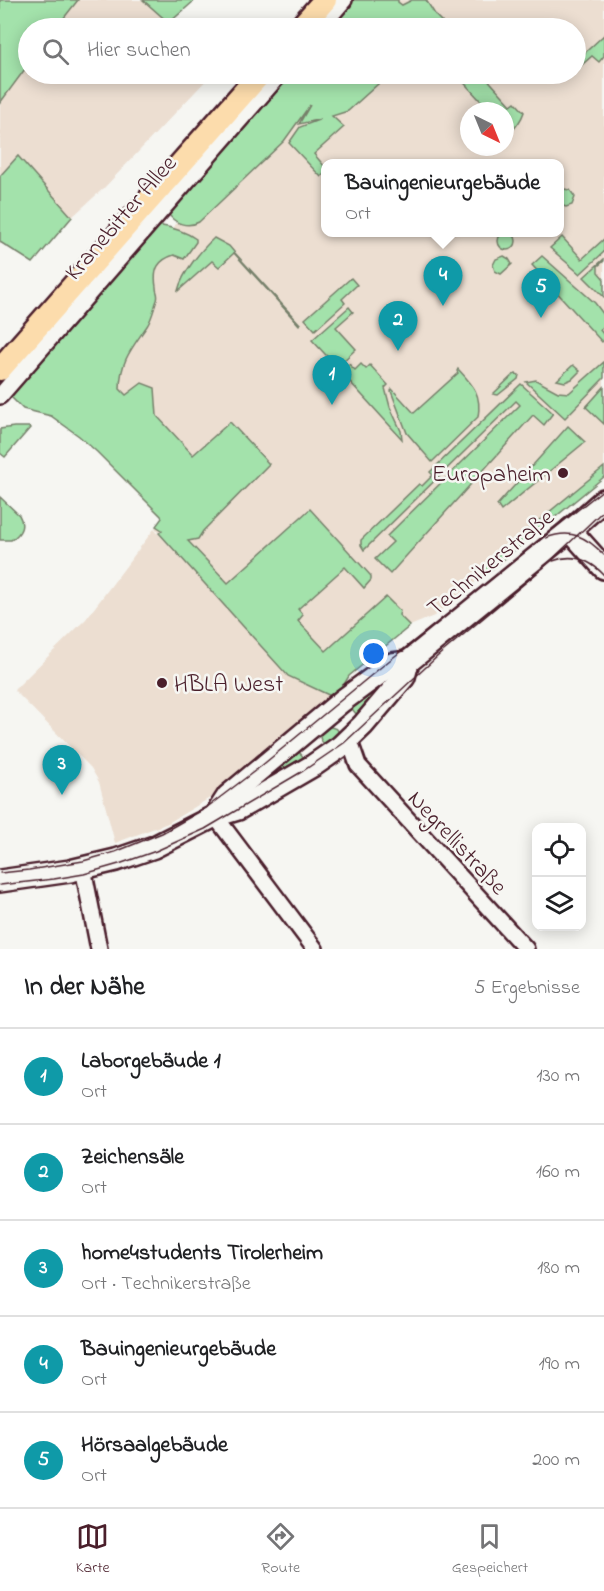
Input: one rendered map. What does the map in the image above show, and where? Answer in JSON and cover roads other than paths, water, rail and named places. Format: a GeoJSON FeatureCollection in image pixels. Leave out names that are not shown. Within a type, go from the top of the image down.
{"type":"FeatureCollection","features":[{"type":"Feature","properties":{"kind":"main road"},"geometry":{"type":"LineString","coordinates":[[309,18],[325,0]]}},
{"type":"Feature","properties":{"kind":"main road","name":"Kranebitter Allee"},"geometry":{"type":"LineString","coordinates":[[0,369],[251,84]]}},
{"type":"Feature","properties":{"kind":"street"},"geometry":{"type":"LineString","coordinates":[[329,18],[344,0]]}},
{"type":"Feature","properties":{"kind":"street","name":"Kranebitter Allee"},"geometry":{"type":"LineString","coordinates":[[0,396],[271,84]]}},
{"type":"Feature","properties":{"kind":"street","name":"Technikerstraße"},"geometry":{"type":"LineString","coordinates":[[215,816],[228,796],[342,701],[392,664],[408,662],[604,500]]}},
{"type":"Feature","properties":{"kind":"street"},"geometry":{"type":"LineString","coordinates":[[570,530],[604,568]]}},
{"type":"Feature","properties":{"kind":"street","name":"Technikerstraße"},"geometry":{"type":"LineString","coordinates":[[0,880],[83,868],[116,860],[154,847],[215,816],[238,809],[339,745],[363,726],[404,677],[408,662]]}},
{"type":"Feature","properties":{"kind":"street"},"geometry":{"type":"LineString","coordinates":[[326,718],[340,723],[339,745],[319,748],[313,740],[313,729],[318,722],[326,718]]}},
{"type":"Feature","properties":{"kind":"street","name":"Negrellistraße"},"geometry":{"type":"LineString","coordinates":[[339,745],[526,949]]}},
{"type":"Feature","properties":{"kind":"street"},"geometry":{"type":"LineString","coordinates":[[215,816],[315,949]]}},
{"type":"Feature","properties":{"kind":"street"},"geometry":{"type":"LineString","coordinates":[[83,868],[99,949]]}},
{"type":"Feature","properties":{"kind":"tram line"},"geometry":{"type":"LineString","coordinates":[[0,873],[83,861],[115,852],[162,833],[206,808],[604,489]]}},
{"type":"Feature","properties":{"kind":"tram line"},"geometry":{"type":"LineString","coordinates":[[0,885],[84,874],[156,851],[205,829],[303,771],[344,743],[439,655],[543,568],[604,510]]}},
{"type":"Feature","properties":{"kind":"tram line"},"geometry":{"type":"LineString","coordinates":[[546,538],[563,534],[578,536],[591,543],[604,555]]}},
{"type":"Feature","properties":{"kind":"tram line"},"geometry":{"type":"LineString","coordinates":[[553,561],[567,558],[581,559],[593,565],[604,575]]}},
{"type":"Feature","properties":{"kind":"place","name":"Bauingenieurgebäude"},"geometry":{"type":"Point","coordinates":[443,306]}},
{"type":"Feature","properties":{"kind":"place","name":"Hörsaalgebäude"},"geometry":{"type":"Point","coordinates":[541,318]}},
{"type":"Feature","properties":{"kind":"place","name":"Zeichensäle"},"geometry":{"type":"Point","coordinates":[398,351]}},
{"type":"Feature","properties":{"kind":"place","name":"Laborgebäude 1"},"geometry":{"type":"Point","coordinates":[332,405]}},
{"type":"Feature","properties":{"kind":"place","name":"Europaheim"},"geometry":{"type":"Point","coordinates":[563,473]}},
{"type":"Feature","properties":{"kind":"place","name":"HBLA West"},"geometry":{"type":"Point","coordinates":[162,683]}},
{"type":"Feature","properties":{"kind":"place","name":"home4students Tirolerheim"},"geometry":{"type":"Point","coordinates":[62,795]}}]}
